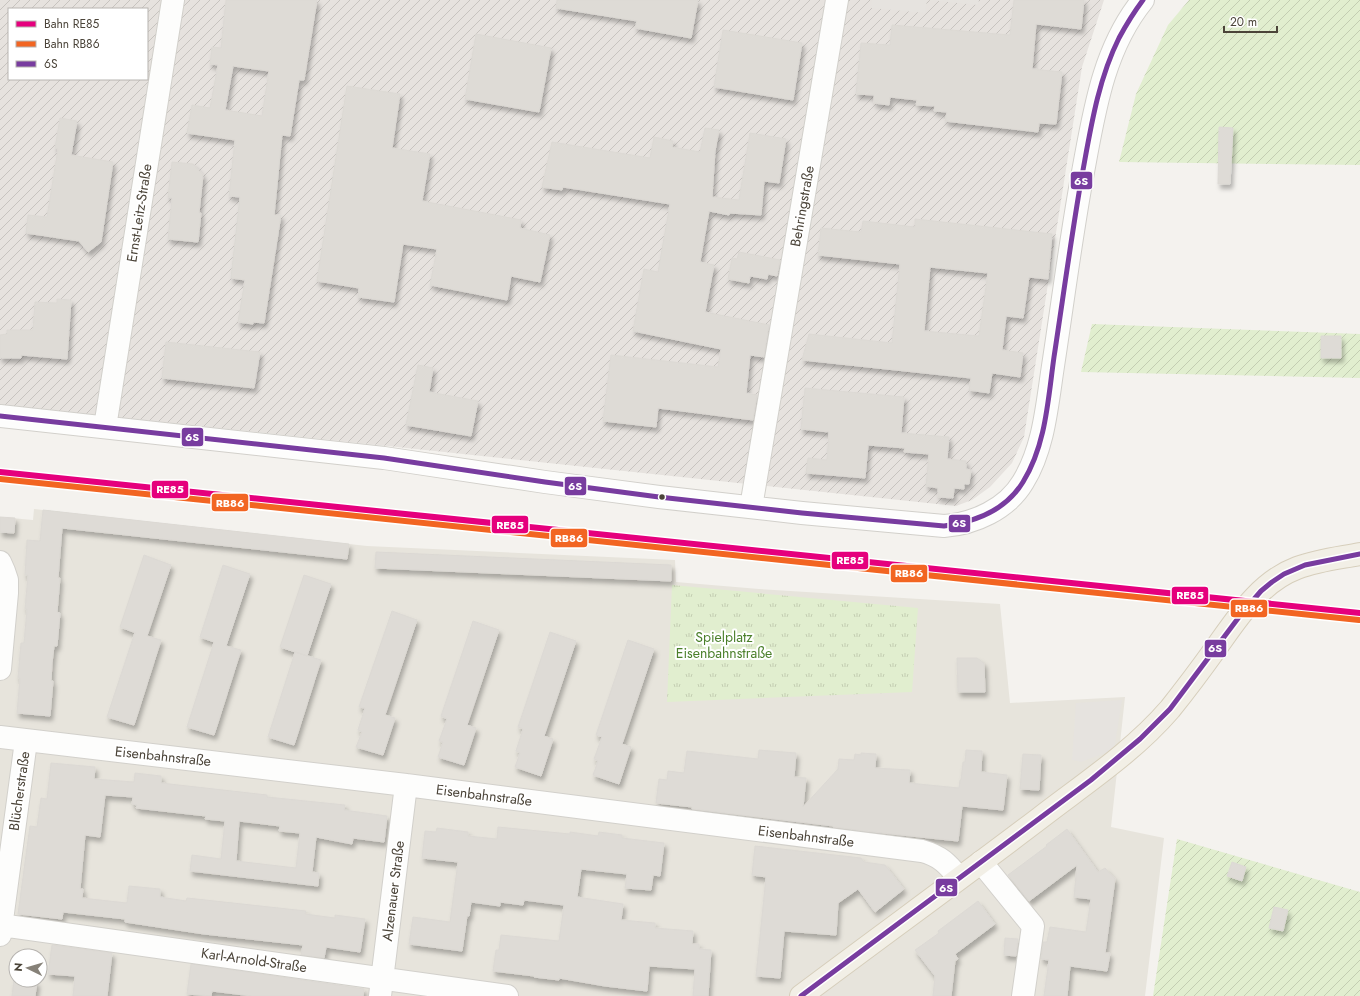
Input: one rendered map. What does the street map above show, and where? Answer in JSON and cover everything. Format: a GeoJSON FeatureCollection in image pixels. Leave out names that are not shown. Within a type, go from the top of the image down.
{"type":"FeatureCollection","features":[{"type":"Feature","properties":{"kind":"main road"},"geometry":{"type":"LineString","coordinates":[[801,996],[981,862],[1129,749],[1157,723],[1188,686],[1238,617],[1256,595],[1267,586],[1297,568],[1320,561],[1360,554]]}},
{"type":"Feature","properties":{"kind":"street","name":"Ernst-Leitz-Straße"},"geometry":{"type":"LineString","coordinates":[[104,427],[173,0]]}},
{"type":"Feature","properties":{"kind":"street","name":"Behringstraße"},"geometry":{"type":"LineString","coordinates":[[751,507],[837,0]]}},
{"type":"Feature","properties":{"kind":"street"},"geometry":{"type":"LineString","coordinates":[[0,416],[384,458],[545,482],[751,507],[935,525],[954,525],[977,519],[997,508],[1012,496],[1022,484],[1036,456],[1040,439],[1078,199],[1094,115],[1102,82],[1119,36],[1142,0]]}},
{"type":"Feature","properties":{"kind":"street"},"geometry":{"type":"LineString","coordinates":[[0,562],[7,580],[7,593],[0,669]]}},
{"type":"Feature","properties":{"kind":"street","name":"Eisenbahnstraße"},"geometry":{"type":"LineString","coordinates":[[0,737],[406,785],[922,851],[940,858],[949,865],[959,878]]}},
{"type":"Feature","properties":{"kind":"street","name":"Blücherstraße"},"geometry":{"type":"LineString","coordinates":[[0,928],[26,741]]}},
{"type":"Feature","properties":{"kind":"street","name":"Alzenauer Straße"},"geometry":{"type":"LineString","coordinates":[[381,987],[406,785]]}},
{"type":"Feature","properties":{"kind":"street"},"geometry":{"type":"LineString","coordinates":[[981,862],[1032,926],[1023,996]]}},
{"type":"Feature","properties":{"kind":"street","name":"Karl-Arnold-Straße"},"geometry":{"type":"LineString","coordinates":[[0,928],[381,987],[507,996]]}},
{"type":"Feature","properties":{"kind":"shaded area"},"geometry":{"type":"Polygon","coordinates":[[[0,0],[1104,0],[1082,67],[1024,437],[1012,463],[990,487],[972,500],[956,506],[0,405],[0,0]]]}},
{"type":"Feature","properties":{"kind":"shaded area"},"geometry":{"type":"Polygon","coordinates":[[[872,0],[927,0],[925,13],[871,8],[872,0]]]}},
{"type":"Feature","properties":{"kind":"shaded area"},"geometry":{"type":"Polygon","coordinates":[[[927,0],[979,0],[978,5],[927,0]]]}},
{"type":"Feature","properties":{"kind":"shaded area"},"geometry":{"type":"Polygon","coordinates":[[[34,509],[367,546],[675,560],[676,582],[759,589],[1000,604],[1010,703],[1125,697],[1111,827],[1164,838],[1145,996],[0,996],[0,517],[33,520],[34,509]]]}},
{"type":"Feature","properties":{"kind":"shaded area"},"geometry":{"type":"Polygon","coordinates":[[[1122,700],[1114,750],[1081,762],[1072,760],[1076,703],[1122,700]]]}},
{"type":"Feature","properties":{"kind":"green space"},"geometry":{"type":"Polygon","coordinates":[[[1189,0],[1360,0],[1360,165],[1119,162],[1136,94],[1168,25],[1189,0]]]}},
{"type":"Feature","properties":{"kind":"green space"},"geometry":{"type":"Polygon","coordinates":[[[1092,324],[1360,334],[1360,378],[1081,372],[1092,324]]]}},
{"type":"Feature","properties":{"kind":"green space","name":"Spielplatz Eisenbahnstraße"},"geometry":{"type":"Polygon","coordinates":[[[672,585],[918,608],[912,692],[667,702],[672,585]]]}},
{"type":"Feature","properties":{"kind":"green space"},"geometry":{"type":"Polygon","coordinates":[[[1177,839],[1360,892],[1360,996],[1153,996],[1177,839]]]}},
{"type":"Feature","properties":{"kind":"building"},"geometry":{"type":"Polygon","coordinates":[[[226,0],[317,0],[304,80],[299,80],[290,136],[282,135],[274,215],[281,215],[264,323],[253,322],[253,324],[238,322],[245,280],[231,278],[240,197],[229,196],[235,140],[187,133],[192,105],[210,108],[218,65],[210,64],[212,47],[221,48],[226,0]],[[233,66],[225,110],[262,116],[269,71],[233,66]]]}},
{"type":"Feature","properties":{"kind":"building"},"geometry":{"type":"Polygon","coordinates":[[[557,0],[698,0],[691,38],[635,28],[637,21],[556,8],[557,0]]]}},
{"type":"Feature","properties":{"kind":"building"},"geometry":{"type":"Polygon","coordinates":[[[1014,0],[1084,0],[1081,29],[1036,24],[1032,69],[1062,72],[1056,124],[1039,123],[1038,132],[945,121],[947,112],[934,111],[935,106],[916,105],[917,100],[890,97],[889,105],[874,103],[874,95],[856,94],[861,43],[890,45],[892,25],[1010,35],[1014,0]]]}},
{"type":"Feature","properties":{"kind":"building"},"geometry":{"type":"Polygon","coordinates":[[[723,30],[802,43],[793,100],[714,87],[723,30]]]}},
{"type":"Feature","properties":{"kind":"building"},"geometry":{"type":"Polygon","coordinates":[[[476,34],[551,48],[539,112],[465,99],[476,34]]]}},
{"type":"Feature","properties":{"kind":"building"},"geometry":{"type":"Polygon","coordinates":[[[347,86],[400,94],[392,148],[430,154],[422,201],[521,220],[520,228],[550,235],[540,282],[511,276],[507,300],[430,285],[437,249],[403,244],[394,302],[358,297],[359,288],[317,281],[347,86]]]}},
{"type":"Feature","properties":{"kind":"building"},"geometry":{"type":"Polygon","coordinates":[[[60,118],[77,121],[71,155],[113,162],[101,242],[88,252],[79,241],[26,233],[28,215],[47,217],[58,149],[55,148],[60,118]]]}},
{"type":"Feature","properties":{"kind":"building"},"geometry":{"type":"Polygon","coordinates":[[[1219,127],[1233,128],[1230,184],[1218,184],[1219,127]]]}},
{"type":"Feature","properties":{"kind":"building"},"geometry":{"type":"Polygon","coordinates":[[[705,128],[719,130],[715,151],[712,197],[739,200],[750,133],[786,139],[779,183],[764,181],[761,215],[730,213],[729,215],[709,211],[700,262],[714,265],[705,312],[769,325],[764,357],[750,355],[746,393],[757,395],[753,420],[658,408],[656,427],[603,421],[611,355],[718,367],[721,349],[633,331],[644,269],[658,272],[670,204],[563,187],[562,190],[542,187],[552,142],[650,158],[654,137],[673,141],[672,147],[700,152],[705,128]]]}},
{"type":"Feature","properties":{"kind":"building"},"geometry":{"type":"Polygon","coordinates":[[[172,162],[193,164],[203,175],[198,242],[168,239],[172,198],[168,197],[172,162]]]}},
{"type":"Feature","properties":{"kind":"building"},"geometry":{"type":"Polygon","coordinates":[[[915,219],[1052,234],[1048,279],[1029,277],[1023,318],[1006,316],[1002,350],[1023,353],[1020,377],[992,373],[989,393],[969,390],[971,378],[802,360],[809,334],[892,343],[900,264],[818,255],[821,228],[861,232],[863,221],[915,227],[915,219]],[[930,267],[924,331],[979,336],[988,273],[930,267]]]}},
{"type":"Feature","properties":{"kind":"building"},"geometry":{"type":"Polygon","coordinates":[[[739,252],[780,260],[777,276],[768,274],[767,279],[750,276],[749,283],[728,279],[732,258],[737,259],[739,252]]]}},
{"type":"Feature","properties":{"kind":"building"},"geometry":{"type":"Polygon","coordinates":[[[57,299],[71,300],[67,359],[21,355],[21,358],[0,358],[0,335],[7,334],[7,330],[33,330],[35,302],[57,303],[57,299]]]}},
{"type":"Feature","properties":{"kind":"building"},"geometry":{"type":"Polygon","coordinates":[[[1321,336],[1341,336],[1341,358],[1321,358],[1321,336]]]}},
{"type":"Feature","properties":{"kind":"building"},"geometry":{"type":"Polygon","coordinates":[[[166,342],[260,352],[254,388],[162,378],[166,342]]]}},
{"type":"Feature","properties":{"kind":"building"},"geometry":{"type":"Polygon","coordinates":[[[418,365],[433,368],[429,392],[478,401],[471,436],[406,425],[418,365]]]}},
{"type":"Feature","properties":{"kind":"building"},"geometry":{"type":"Polygon","coordinates":[[[805,388],[904,397],[901,433],[949,437],[947,459],[966,461],[966,469],[971,470],[969,484],[964,484],[964,489],[954,488],[953,498],[938,497],[938,488],[926,486],[929,454],[904,452],[905,448],[868,445],[865,478],[806,473],[808,458],[827,460],[829,432],[801,429],[805,388]]]}},
{"type":"Feature","properties":{"kind":"building"},"geometry":{"type":"Polygon","coordinates":[[[43,510],[349,544],[347,559],[62,528],[57,612],[60,613],[57,646],[54,646],[52,663],[51,681],[53,681],[50,716],[17,713],[21,643],[24,643],[27,609],[25,609],[28,575],[25,575],[27,540],[40,541],[43,510]]]}},
{"type":"Feature","properties":{"kind":"building"},"geometry":{"type":"Polygon","coordinates":[[[0,517],[15,518],[14,533],[0,532],[0,517]]]}},
{"type":"Feature","properties":{"kind":"building"},"geometry":{"type":"Polygon","coordinates":[[[376,552],[671,565],[671,581],[375,568],[376,552]]]}},
{"type":"Feature","properties":{"kind":"building"},"geometry":{"type":"Polygon","coordinates":[[[144,555],[171,565],[147,636],[161,640],[134,725],[107,717],[135,633],[120,627],[144,555]]]}},
{"type":"Feature","properties":{"kind":"building"},"geometry":{"type":"Polygon","coordinates":[[[223,565],[250,574],[226,646],[241,650],[214,735],[187,727],[214,642],[200,637],[223,565]]]}},
{"type":"Feature","properties":{"kind":"building"},"geometry":{"type":"Polygon","coordinates":[[[304,575],[331,584],[307,656],[280,647],[304,575]]]}},
{"type":"Feature","properties":{"kind":"building"},"geometry":{"type":"Polygon","coordinates":[[[392,611],[417,620],[385,715],[395,718],[383,755],[356,747],[362,732],[358,730],[365,708],[359,707],[392,611]]]}},
{"type":"Feature","properties":{"kind":"building"},"geometry":{"type":"Polygon","coordinates":[[[473,621],[499,630],[467,725],[476,728],[464,765],[438,757],[443,742],[439,741],[447,719],[441,716],[473,621]]]}},
{"type":"Feature","properties":{"kind":"building"},"geometry":{"type":"Polygon","coordinates":[[[550,632],[576,641],[544,736],[553,739],[541,776],[515,767],[520,753],[516,751],[523,729],[518,727],[550,632]]]}},
{"type":"Feature","properties":{"kind":"building"},"geometry":{"type":"Polygon","coordinates":[[[628,640],[654,649],[622,744],[631,747],[619,784],[593,775],[598,761],[594,759],[602,737],[596,735],[628,640]]]}},
{"type":"Feature","properties":{"kind":"building"},"geometry":{"type":"Polygon","coordinates":[[[295,652],[321,660],[294,745],[268,737],[295,652]]]}},
{"type":"Feature","properties":{"kind":"building"},"geometry":{"type":"Polygon","coordinates":[[[957,658],[977,658],[984,663],[985,692],[958,692],[957,658]]]}},
{"type":"Feature","properties":{"kind":"building"},"geometry":{"type":"Polygon","coordinates":[[[759,750],[796,753],[794,777],[806,778],[803,807],[838,769],[839,759],[854,760],[855,754],[861,755],[861,753],[876,754],[875,768],[910,770],[909,783],[959,788],[966,750],[982,751],[981,772],[1007,775],[1003,810],[962,806],[958,841],[863,831],[656,803],[659,779],[667,780],[668,771],[684,773],[687,751],[758,759],[759,750]]]}},
{"type":"Feature","properties":{"kind":"building"},"geometry":{"type":"Polygon","coordinates":[[[1023,754],[1041,755],[1039,790],[1020,789],[1023,754]]]}},
{"type":"Feature","properties":{"kind":"building"},"geometry":{"type":"Polygon","coordinates":[[[51,763],[95,767],[94,779],[134,782],[135,773],[161,776],[161,783],[267,795],[267,797],[345,805],[344,810],[387,816],[384,842],[353,838],[352,844],[316,837],[312,872],[319,873],[318,886],[190,871],[192,855],[221,859],[225,821],[205,819],[206,816],[136,808],[137,805],[132,804],[133,797],[105,795],[100,837],[85,835],[80,889],[83,889],[82,898],[127,903],[129,886],[160,889],[160,897],[186,901],[187,898],[306,911],[305,914],[335,918],[335,915],[365,919],[360,952],[326,947],[324,958],[301,955],[303,945],[204,934],[125,922],[125,919],[63,912],[62,919],[18,914],[30,826],[37,827],[41,798],[47,799],[51,763]],[[239,821],[236,861],[296,868],[300,833],[279,831],[280,826],[239,821]]]}},
{"type":"Feature","properties":{"kind":"building"},"geometry":{"type":"Polygon","coordinates":[[[498,827],[570,834],[570,832],[598,836],[599,832],[622,835],[622,838],[664,843],[660,876],[653,875],[651,890],[625,888],[627,874],[581,869],[577,897],[623,904],[621,920],[655,923],[655,928],[693,931],[692,944],[699,944],[699,949],[711,950],[708,996],[693,996],[695,969],[649,966],[647,991],[559,978],[559,980],[493,971],[496,950],[499,950],[501,935],[559,941],[564,905],[524,900],[523,905],[500,902],[500,906],[471,902],[469,916],[467,916],[462,951],[409,944],[413,917],[450,922],[458,862],[422,858],[425,831],[436,832],[437,828],[468,832],[468,836],[497,839],[498,827]]]}},
{"type":"Feature","properties":{"kind":"building"},"geometry":{"type":"Polygon","coordinates":[[[1067,829],[1098,872],[1105,868],[1115,879],[1105,953],[1110,953],[1107,971],[1070,966],[1067,996],[1044,996],[1049,960],[1041,959],[1043,942],[1047,942],[1050,927],[1086,932],[1091,899],[1074,897],[1077,865],[1029,901],[1008,875],[1067,829]]]}},
{"type":"Feature","properties":{"kind":"building"},"geometry":{"type":"Polygon","coordinates":[[[755,846],[861,858],[864,862],[885,865],[904,889],[875,912],[858,889],[838,903],[836,935],[784,931],[780,978],[756,976],[766,877],[752,875],[755,846]]]}},
{"type":"Feature","properties":{"kind":"building"},"geometry":{"type":"Polygon","coordinates":[[[1232,862],[1246,867],[1242,881],[1227,876],[1232,862]]]}},
{"type":"Feature","properties":{"kind":"building"},"geometry":{"type":"Polygon","coordinates":[[[978,901],[995,924],[955,954],[958,959],[955,961],[951,996],[933,996],[935,976],[915,950],[939,933],[938,931],[978,901]]]}},
{"type":"Feature","properties":{"kind":"building"},"geometry":{"type":"Polygon","coordinates":[[[1274,907],[1288,910],[1283,931],[1269,928],[1274,907]]]}},
{"type":"Feature","properties":{"kind":"building"},"geometry":{"type":"Polygon","coordinates":[[[1005,938],[1018,939],[1016,956],[1004,955],[1005,938]]]}},
{"type":"Feature","properties":{"kind":"building"},"geometry":{"type":"Polygon","coordinates":[[[52,945],[112,953],[107,996],[73,996],[75,976],[48,974],[52,945]]]}},
{"type":"Feature","properties":{"kind":"building"},"geometry":{"type":"Polygon","coordinates":[[[191,964],[364,989],[363,996],[252,996],[212,991],[211,996],[187,994],[191,964]]]}},
{"type":"Feature","properties":{"kind":"building"},"geometry":{"type":"Polygon","coordinates":[[[13,988],[36,988],[35,996],[12,996],[13,988]]]}},
{"type":"Feature","properties":{"kind":"rail line","name":"RE85"},"geometry":{"type":"LineString","coordinates":[[0,472],[1360,613]]}},
{"type":"Feature","properties":{"kind":"rail line","name":"RB86"},"geometry":{"type":"LineString","coordinates":[[0,479],[1359,620]]}},
{"type":"Feature","properties":{"kind":"transit line","name":"6S"},"geometry":{"type":"LineString","coordinates":[[0,416],[384,458],[545,482],[659,497],[802,513],[944,526],[978,518],[999,507],[1016,492],[1031,468],[1037,453],[1048,405],[1074,225],[1095,108],[1111,55],[1124,28],[1143,0]]}},
{"type":"Feature","properties":{"kind":"transit line","name":"6S"},"geometry":{"type":"LineString","coordinates":[[801,996],[1091,780],[1140,739],[1170,709],[1242,613],[1261,591],[1272,582],[1284,574],[1305,565],[1360,554]]}}]}
